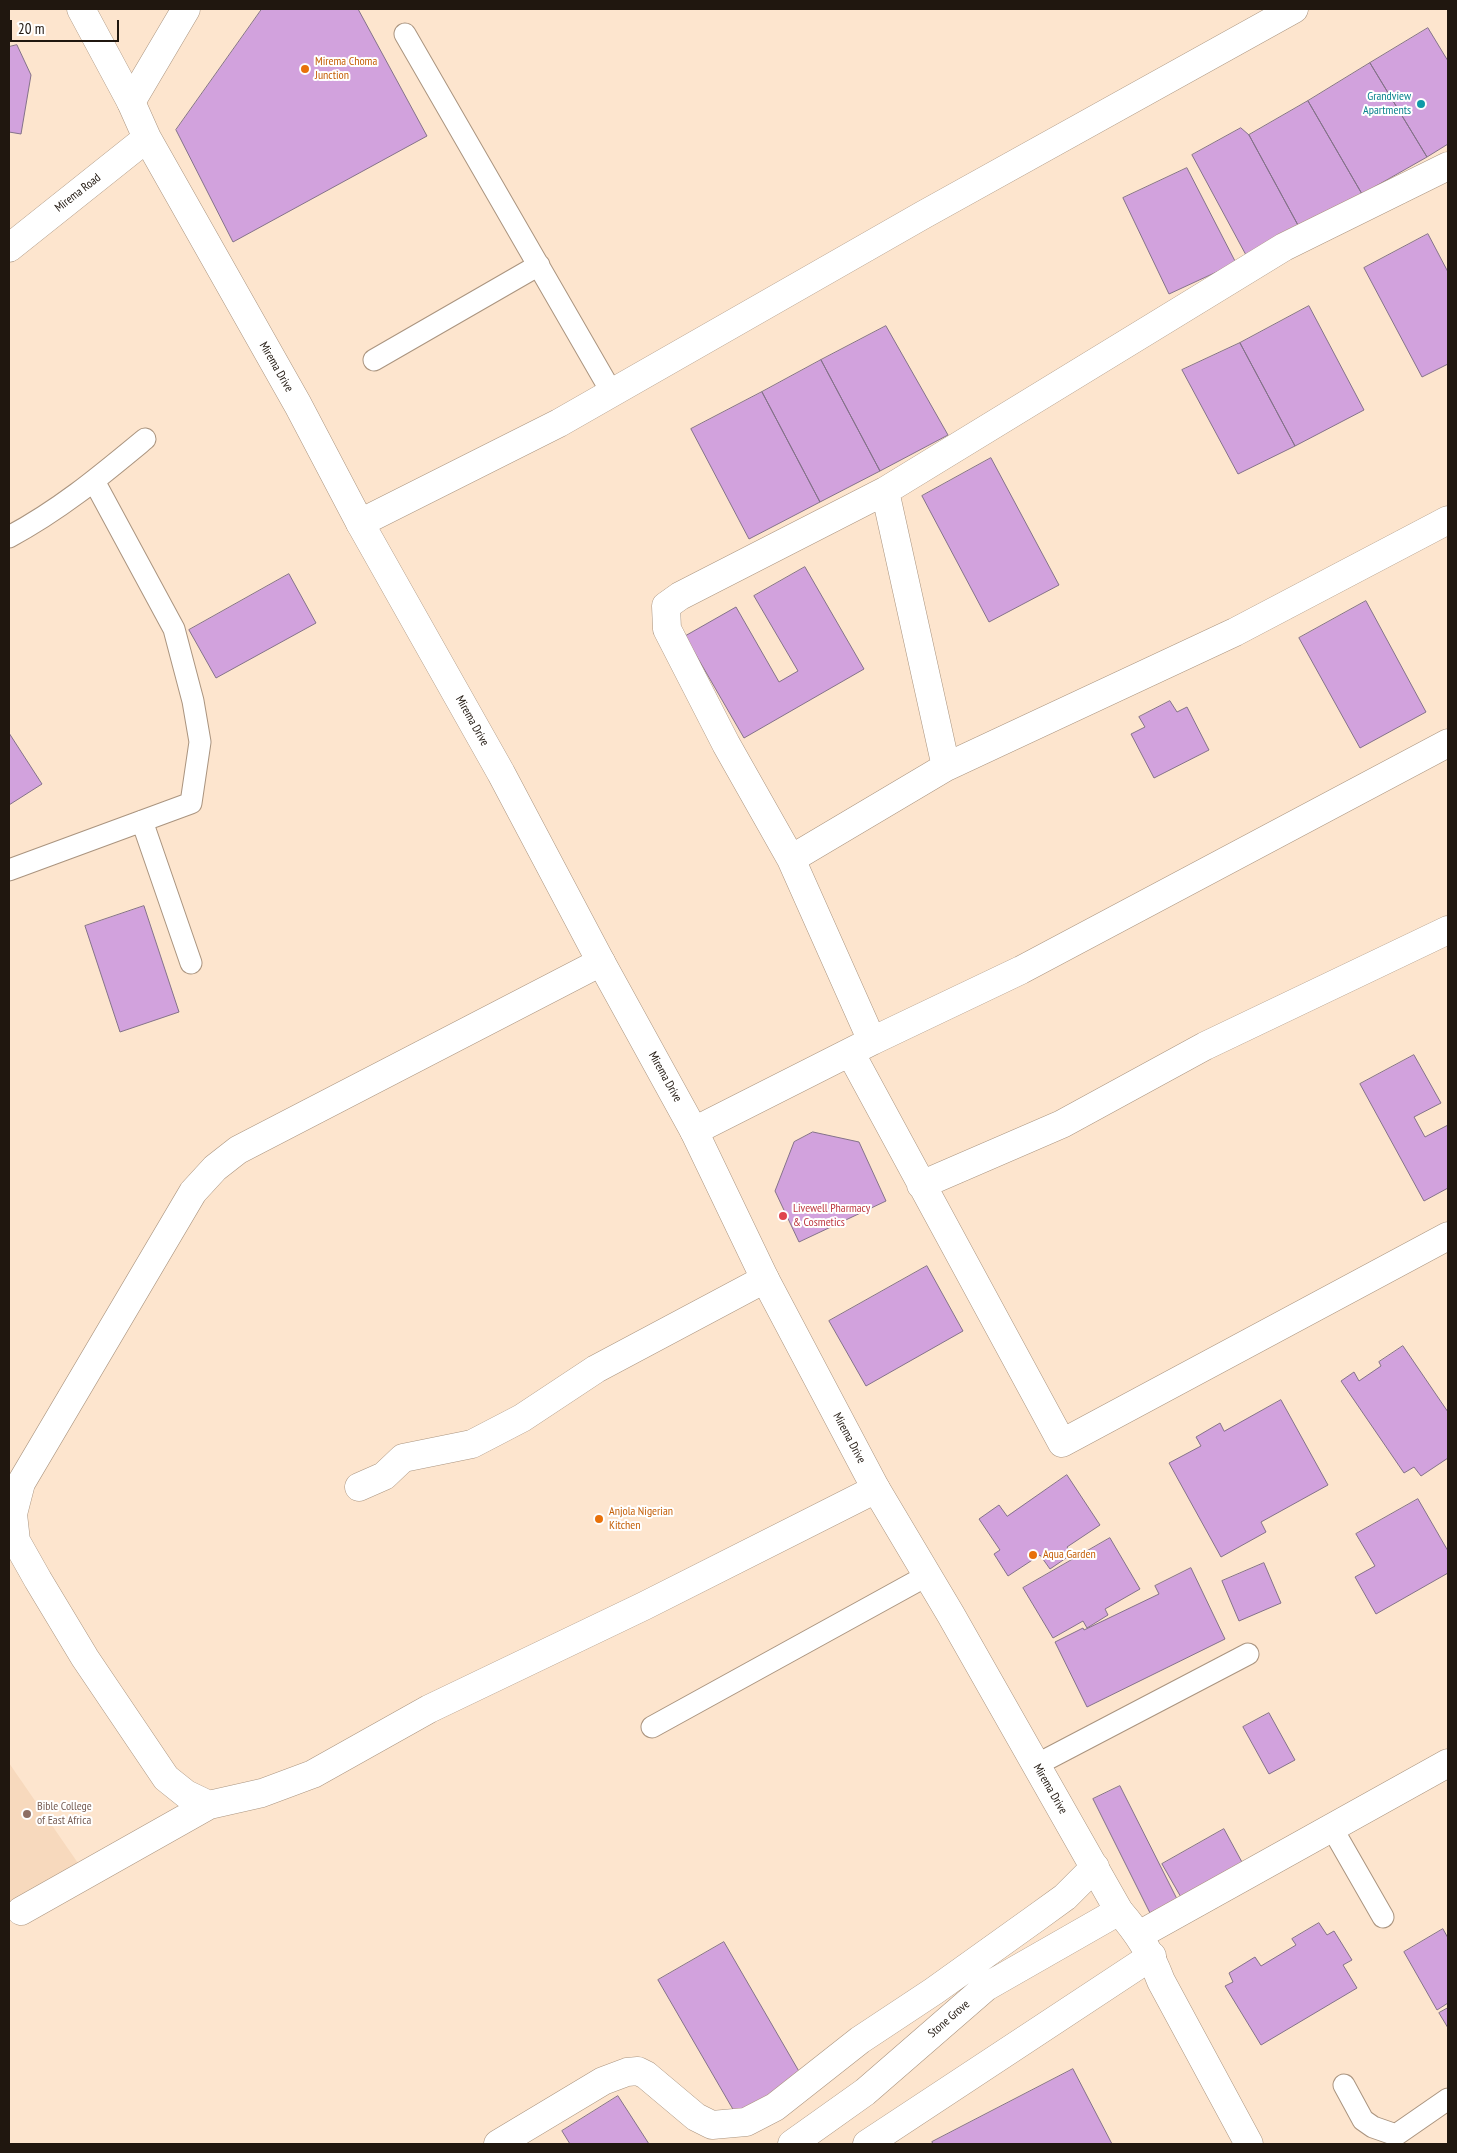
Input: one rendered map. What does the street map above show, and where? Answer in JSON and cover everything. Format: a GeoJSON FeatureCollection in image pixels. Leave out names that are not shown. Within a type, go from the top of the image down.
{"type":"FeatureCollection","features":[{"type":"Feature","properties":{"kind":"street","name":"Mirema Drive"},"geometry":{"type":"LineString","coordinates":[[81,9],[131,102],[147,138],[293,396],[360,522],[501,772],[601,962],[694,1131],[765,1279],[876,1489],[928,1576],[1119,1911],[1145,1946],[1161,1981],[1249,2144]]}},
{"type":"Feature","properties":{"kind":"street"},"geometry":{"type":"LineString","coordinates":[[131,102],[186,9]]}},
{"type":"Feature","properties":{"kind":"street"},"geometry":{"type":"LineString","coordinates":[[360,522],[559,423],[923,215],[1294,9]]}},
{"type":"Feature","properties":{"kind":"street","name":"Mirema Road"},"geometry":{"type":"LineString","coordinates":[[9,248],[147,138]]}},
{"type":"Feature","properties":{"kind":"street"},"geometry":{"type":"LineString","coordinates":[[1448,166],[1284,247],[885,491],[680,596],[666,606],[667,629],[726,744],[791,859],[861,1046],[921,1185],[1062,1443],[1448,1236]]}},
{"type":"Feature","properties":{"kind":"street"},"geometry":{"type":"LineString","coordinates":[[885,491],[946,767]]}},
{"type":"Feature","properties":{"kind":"street"},"geometry":{"type":"LineString","coordinates":[[791,859],[946,767],[1235,632],[1448,520]]}},
{"type":"Feature","properties":{"kind":"street"},"geometry":{"type":"LineString","coordinates":[[694,1131],[861,1046],[1021,970],[1448,743]]}},
{"type":"Feature","properties":{"kind":"street"},"geometry":{"type":"LineString","coordinates":[[921,1185],[1062,1124],[1205,1046],[1448,930]]}},
{"type":"Feature","properties":{"kind":"street"},"geometry":{"type":"LineString","coordinates":[[209,1805],[186,1794],[166,1778],[85,1658],[38,1580],[16,1541],[13,1514],[21,1483],[193,1192],[215,1168],[238,1150],[601,962]]}},
{"type":"Feature","properties":{"kind":"street"},"geometry":{"type":"LineString","coordinates":[[359,1487],[384,1476],[403,1458],[472,1444],[522,1418],[596,1369],[765,1279]]}},
{"type":"Feature","properties":{"kind":"street"},"geometry":{"type":"LineString","coordinates":[[21,1911],[209,1805],[262,1793],[314,1774],[429,1709],[644,1606],[876,1489]]}},
{"type":"Feature","properties":{"kind":"street"},"geometry":{"type":"LineString","coordinates":[[867,2144],[1145,1946],[1332,1828],[1448,1764]]}},
{"type":"Feature","properties":{"kind":"street"},"geometry":{"type":"LineString","coordinates":[[498,2144],[603,2081],[627,2072],[638,2071],[646,2075],[696,2117],[712,2125],[746,2122],[775,2107],[860,2040],[934,1991],[1065,1897],[1095,1867]]}},
{"type":"Feature","properties":{"kind":"street","name":"Stone Grove"},"geometry":{"type":"LineString","coordinates":[[792,2144],[865,2092],[986,1987],[1119,1911]]}},
{"type":"Feature","properties":{"kind":"lane"},"geometry":{"type":"LineString","coordinates":[[405,34],[612,392]]}},
{"type":"Feature","properties":{"kind":"lane"},"geometry":{"type":"LineString","coordinates":[[374,360],[539,265]]}},
{"type":"Feature","properties":{"kind":"lane"},"geometry":{"type":"LineString","coordinates":[[9,537],[70,501],[145,439]]}},
{"type":"Feature","properties":{"kind":"lane"},"geometry":{"type":"LineString","coordinates":[[9,870],[192,803],[200,742],[193,702],[174,629],[94,481]]}},
{"type":"Feature","properties":{"kind":"lane"},"geometry":{"type":"LineString","coordinates":[[142,821],[191,963]]}},
{"type":"Feature","properties":{"kind":"lane"},"geometry":{"type":"LineString","coordinates":[[652,1727],[928,1576]]}},
{"type":"Feature","properties":{"kind":"lane"},"geometry":{"type":"LineString","coordinates":[[1036,1766],[1248,1654]]}},
{"type":"Feature","properties":{"kind":"lane"},"geometry":{"type":"LineString","coordinates":[[1332,1828],[1383,1917]]}},
{"type":"Feature","properties":{"kind":"lane"},"geometry":{"type":"LineString","coordinates":[[1344,2085],[1363,2120],[1373,2127],[1396,2135],[1448,2099]]}},
{"type":"Feature","properties":{"kind":"shaded area","name":"Bible College of East Africa"},"geometry":{"type":"Polygon","coordinates":[[[9,1763],[80,1866],[9,1902],[9,1763]]]}},
{"type":"Feature","properties":{"kind":"building","name":"Mirema Choma Junction"},"geometry":{"type":"Polygon","coordinates":[[[262,9],[358,9],[427,136],[233,242],[176,130],[262,9]]]}},
{"type":"Feature","properties":{"kind":"building","name":"Grandview Apartments"},"geometry":{"type":"Polygon","coordinates":[[[1428,28],[1448,61],[1448,144],[1427,157],[1370,63],[1428,28]]]}},
{"type":"Feature","properties":{"kind":"building"},"geometry":{"type":"Polygon","coordinates":[[[17,45],[31,75],[21,134],[9,132],[9,47],[17,45]]]}},
{"type":"Feature","properties":{"kind":"building"},"geometry":{"type":"Polygon","coordinates":[[[1370,63],[1427,157],[1362,194],[1308,101],[1370,63]]]}},
{"type":"Feature","properties":{"kind":"building"},"geometry":{"type":"Polygon","coordinates":[[[1308,101],[1362,194],[1299,227],[1249,135],[1308,101]]]}},
{"type":"Feature","properties":{"kind":"building"},"geometry":{"type":"Polygon","coordinates":[[[1241,128],[1249,135],[1299,227],[1246,255],[1192,155],[1241,128]]]}},
{"type":"Feature","properties":{"kind":"building"},"geometry":{"type":"Polygon","coordinates":[[[1187,168],[1236,263],[1169,294],[1123,198],[1187,168]]]}},
{"type":"Feature","properties":{"kind":"building"},"geometry":{"type":"Polygon","coordinates":[[[1428,234],[1448,272],[1448,364],[1422,377],[1364,268],[1428,234]]]}},
{"type":"Feature","properties":{"kind":"building"},"geometry":{"type":"Polygon","coordinates":[[[1309,306],[1364,410],[1295,446],[1240,343],[1309,306]]]}},
{"type":"Feature","properties":{"kind":"building"},"geometry":{"type":"Polygon","coordinates":[[[886,326],[948,435],[880,471],[821,360],[886,326]]]}},
{"type":"Feature","properties":{"kind":"building"},"geometry":{"type":"Polygon","coordinates":[[[1240,343],[1295,446],[1238,474],[1182,370],[1240,343]]]}},
{"type":"Feature","properties":{"kind":"building"},"geometry":{"type":"Polygon","coordinates":[[[821,360],[880,471],[820,502],[762,392],[821,360]]]}},
{"type":"Feature","properties":{"kind":"building"},"geometry":{"type":"Polygon","coordinates":[[[762,392],[820,502],[749,539],[691,429],[762,392]]]}},
{"type":"Feature","properties":{"kind":"building"},"geometry":{"type":"Polygon","coordinates":[[[991,458],[1059,585],[989,622],[922,496],[991,458]]]}},
{"type":"Feature","properties":{"kind":"building"},"geometry":{"type":"Polygon","coordinates":[[[805,567],[864,669],[744,738],[685,636],[736,607],[779,682],[798,671],[754,596],[805,567]]]}},
{"type":"Feature","properties":{"kind":"building"},"geometry":{"type":"Polygon","coordinates":[[[289,574],[316,623],[216,678],[189,630],[289,574]]]}},
{"type":"Feature","properties":{"kind":"building"},"geometry":{"type":"Polygon","coordinates":[[[1366,601],[1426,712],[1360,748],[1299,638],[1366,601]]]}},
{"type":"Feature","properties":{"kind":"building"},"geometry":{"type":"Polygon","coordinates":[[[1170,701],[1177,712],[1187,707],[1209,750],[1154,778],[1131,734],[1145,727],[1139,717],[1170,701]]]}},
{"type":"Feature","properties":{"kind":"building"},"geometry":{"type":"Polygon","coordinates":[[[9,733],[42,784],[9,805],[9,733]]]}},
{"type":"Feature","properties":{"kind":"building"},"geometry":{"type":"Polygon","coordinates":[[[144,906],[179,1012],[120,1032],[85,926],[144,906]]]}},
{"type":"Feature","properties":{"kind":"building"},"geometry":{"type":"Polygon","coordinates":[[[1414,1055],[1441,1103],[1414,1117],[1425,1137],[1448,1125],[1448,1188],[1424,1201],[1360,1084],[1414,1055]]]}},
{"type":"Feature","properties":{"kind":"building"},"geometry":{"type":"Polygon","coordinates":[[[813,1132],[859,1142],[886,1201],[799,1242],[775,1191],[794,1142],[813,1132]]]}},
{"type":"Feature","properties":{"kind":"building"},"geometry":{"type":"Polygon","coordinates":[[[927,1266],[963,1331],[866,1386],[829,1321],[927,1266]]]}},
{"type":"Feature","properties":{"kind":"building"},"geometry":{"type":"Polygon","coordinates":[[[1403,1346],[1448,1412],[1448,1458],[1421,1476],[1414,1467],[1404,1473],[1341,1381],[1354,1372],[1359,1381],[1381,1366],[1379,1362],[1403,1346]]]}},
{"type":"Feature","properties":{"kind":"building"},"geometry":{"type":"Polygon","coordinates":[[[1281,1400],[1328,1485],[1261,1522],[1266,1532],[1221,1557],[1169,1463],[1201,1446],[1196,1437],[1220,1423],[1224,1431],[1281,1400]]]}},
{"type":"Feature","properties":{"kind":"building"},"geometry":{"type":"Polygon","coordinates":[[[1067,1475],[1100,1525],[1067,1547],[1072,1554],[1050,1569],[1040,1555],[1008,1576],[994,1554],[1000,1550],[979,1519],[999,1505],[1007,1516],[1067,1475]]]}},
{"type":"Feature","properties":{"kind":"building"},"geometry":{"type":"Polygon","coordinates":[[[1418,1499],[1448,1551],[1448,1573],[1376,1614],[1355,1577],[1375,1566],[1356,1534],[1418,1499]]]}},
{"type":"Feature","properties":{"kind":"building"},"geometry":{"type":"Polygon","coordinates":[[[1110,1538],[1140,1589],[1105,1609],[1108,1615],[1087,1628],[1083,1621],[1053,1638],[1023,1588],[1110,1538]]]}},
{"type":"Feature","properties":{"kind":"building"},"geometry":{"type":"Polygon","coordinates":[[[1264,1563],[1281,1603],[1239,1621],[1222,1581],[1264,1563]]]}},
{"type":"Feature","properties":{"kind":"building"},"geometry":{"type":"Polygon","coordinates":[[[1191,1568],[1225,1639],[1087,1707],[1055,1642],[1159,1594],[1155,1586],[1191,1568]]]}},
{"type":"Feature","properties":{"kind":"building"},"geometry":{"type":"Polygon","coordinates":[[[1269,1713],[1295,1760],[1269,1774],[1243,1727],[1269,1713]]]}},
{"type":"Feature","properties":{"kind":"building"},"geometry":{"type":"Polygon","coordinates":[[[1120,1786],[1177,1899],[1150,1913],[1093,1799],[1120,1786]]]}},
{"type":"Feature","properties":{"kind":"building"},"geometry":{"type":"Polygon","coordinates":[[[1224,1829],[1243,1864],[1182,1899],[1162,1864],[1224,1829]]]}},
{"type":"Feature","properties":{"kind":"building"},"geometry":{"type":"Polygon","coordinates":[[[1319,1923],[1327,1935],[1334,1931],[1352,1960],[1343,1965],[1357,1988],[1261,2045],[1225,1986],[1233,1982],[1229,1973],[1255,1957],[1261,1966],[1296,1945],[1292,1939],[1319,1923]]]}},
{"type":"Feature","properties":{"kind":"building"},"geometry":{"type":"Polygon","coordinates":[[[1443,1929],[1448,1938],[1448,2003],[1437,2010],[1404,1952],[1443,1929]]]}},
{"type":"Feature","properties":{"kind":"building"},"geometry":{"type":"Polygon","coordinates":[[[724,1942],[804,2080],[738,2118],[658,1980],[724,1942]]]}},
{"type":"Feature","properties":{"kind":"building"},"geometry":{"type":"Polygon","coordinates":[[[1448,2008],[1448,2028],[1439,2013],[1448,2008]]]}},
{"type":"Feature","properties":{"kind":"building"},"geometry":{"type":"Polygon","coordinates":[[[1073,2069],[1112,2144],[933,2144],[932,2142],[1073,2069]]]}},
{"type":"Feature","properties":{"kind":"building"},"geometry":{"type":"Polygon","coordinates":[[[618,2096],[649,2144],[570,2144],[562,2131],[618,2096]]]}},
{"type":"Feature","properties":{"kind":"place","name":"Mirema Choma Junction"},"geometry":{"type":"Point","coordinates":[305,69]}},
{"type":"Feature","properties":{"kind":"place","name":"Grandview Apartments"},"geometry":{"type":"Point","coordinates":[1421,104]}},
{"type":"Feature","properties":{"kind":"place","name":"Livewell Pharmacy & Cosmetics"},"geometry":{"type":"Point","coordinates":[783,1216]}},
{"type":"Feature","properties":{"kind":"place","name":"Anjola Nigerian Kitchen"},"geometry":{"type":"Point","coordinates":[599,1519]}},
{"type":"Feature","properties":{"kind":"place","name":"Aqua Garden"},"geometry":{"type":"Point","coordinates":[1033,1555]}},
{"type":"Feature","properties":{"kind":"place","name":"Bible College of East Africa"},"geometry":{"type":"Point","coordinates":[27,1814]}}]}
